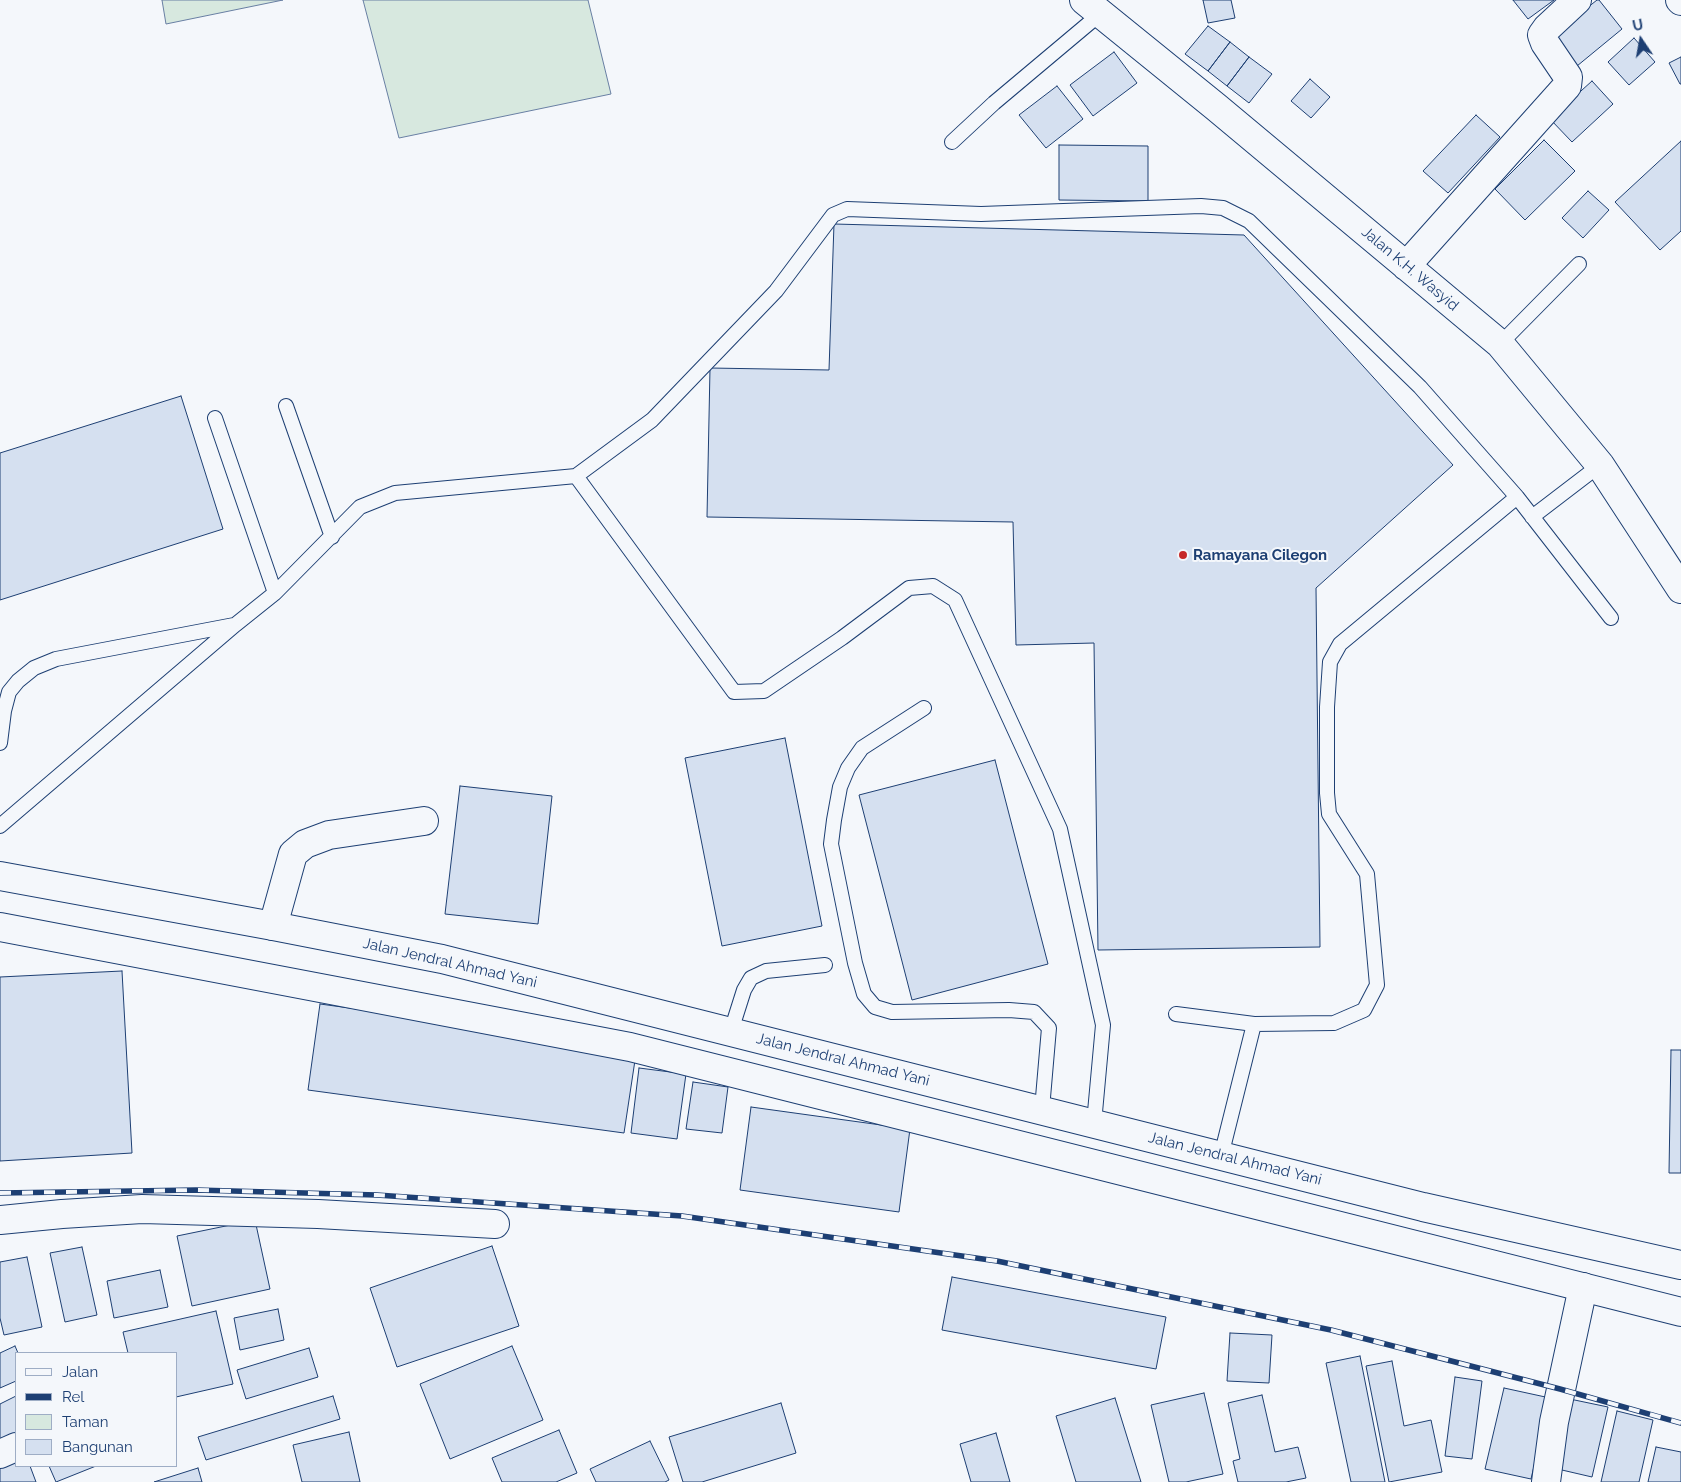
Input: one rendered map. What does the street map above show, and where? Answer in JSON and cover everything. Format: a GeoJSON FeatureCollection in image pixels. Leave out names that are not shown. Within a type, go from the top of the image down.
{"type":"FeatureCollection","features":[{"type":"Feature","properties":{"kind":"main road"},"geometry":{"type":"LineString","coordinates":[[1406,266],[1567,86],[1568,77],[1545,43],[1542,35],[1547,28],[1578,0]]}},
{"type":"Feature","properties":{"kind":"main road","name":"Jalan K.H. Wasyid"},"geometry":{"type":"LineString","coordinates":[[1092,7],[1216,107],[1500,344],[1600,465],[1681,589]]}},
{"type":"Feature","properties":{"kind":"main road"},"geometry":{"type":"LineString","coordinates":[[272,926],[293,854],[305,844],[329,835],[424,821]]}},
{"type":"Feature","properties":{"kind":"main road","name":"Jalan Jendral Ahmad Yani"},"geometry":{"type":"LineString","coordinates":[[0,876],[442,959],[1423,1206],[1681,1265]]}},
{"type":"Feature","properties":{"kind":"main road"},"geometry":{"type":"LineString","coordinates":[[0,927],[630,1047],[1681,1312]]}},
{"type":"Feature","properties":{"kind":"main road"},"geometry":{"type":"LineString","coordinates":[[0,1220],[142,1209],[318,1214],[495,1224]]}},
{"type":"Feature","properties":{"kind":"main road"},"geometry":{"type":"LineString","coordinates":[[1546,1482],[1557,1405],[1583,1287]]}},
{"type":"Feature","properties":{"kind":"main road"},"geometry":{"type":"LineString","coordinates":[[0,1454],[15,1447]]}},
{"type":"Feature","properties":{"kind":"lane"},"geometry":{"type":"LineString","coordinates":[[952,142],[1092,7]]}},
{"type":"Feature","properties":{"kind":"lane"},"geometry":{"type":"LineString","coordinates":[[0,826],[274,593],[332,538],[360,507],[395,493],[576,476],[652,420],[776,291],[833,215],[848,209],[981,214],[1201,206],[1223,208],[1249,221],[1420,387],[1517,497],[1611,618]]}},
{"type":"Feature","properties":{"kind":"lane"},"geometry":{"type":"LineString","coordinates":[[1500,344],[1579,264]]}},
{"type":"Feature","properties":{"kind":"lane"},"geometry":{"type":"LineString","coordinates":[[286,406],[332,538]]}},
{"type":"Feature","properties":{"kind":"lane"},"geometry":{"type":"LineString","coordinates":[[215,418],[274,593]]}},
{"type":"Feature","properties":{"kind":"lane"},"geometry":{"type":"LineString","coordinates":[[1532,517],[1600,465]]}},
{"type":"Feature","properties":{"kind":"lane"},"geometry":{"type":"LineString","coordinates":[[576,476],[734,692],[764,691],[842,638],[909,588],[933,586],[955,600],[1060,829],[1103,1025],[1094,1123]]}},
{"type":"Feature","properties":{"kind":"lane"},"geometry":{"type":"LineString","coordinates":[[1176,1014],[1254,1024],[1334,1023],[1364,1010],[1377,985],[1367,874],[1329,814],[1327,765],[1330,662],[1340,644],[1517,497]]}},
{"type":"Feature","properties":{"kind":"lane"},"geometry":{"type":"LineString","coordinates":[[0,743],[4,710],[9,692],[34,668],[56,659],[235,625]]}},
{"type":"Feature","properties":{"kind":"lane"},"geometry":{"type":"LineString","coordinates":[[924,708],[862,748],[848,768],[840,787],[831,844],[864,994],[875,1007],[892,1012],[1009,1010],[1034,1012],[1049,1028],[1042,1109]]}},
{"type":"Feature","properties":{"kind":"lane"},"geometry":{"type":"LineString","coordinates":[[731,1031],[744,990],[751,978],[766,971],[826,965]]}},
{"type":"Feature","properties":{"kind":"lane"},"geometry":{"type":"LineString","coordinates":[[1221,1156],[1254,1024]]}},
{"type":"Feature","properties":{"kind":"green space"},"geometry":{"type":"Polygon","coordinates":[[[162,0],[283,0],[166,24],[162,0]]]}},
{"type":"Feature","properties":{"kind":"green space"},"geometry":{"type":"Polygon","coordinates":[[[363,0],[588,0],[611,94],[399,138],[363,0]]]}},
{"type":"Feature","properties":{"kind":"building"},"geometry":{"type":"Polygon","coordinates":[[[1203,0],[1231,0],[1235,18],[1208,23],[1203,0]]]}},
{"type":"Feature","properties":{"kind":"building"},"geometry":{"type":"Polygon","coordinates":[[[1513,0],[1554,0],[1528,19],[1513,0]]]}},
{"type":"Feature","properties":{"kind":"building"},"geometry":{"type":"Polygon","coordinates":[[[1599,0],[1622,29],[1577,66],[1552,36],[1599,0]]]}},
{"type":"Feature","properties":{"kind":"building"},"geometry":{"type":"Polygon","coordinates":[[[1208,26],[1230,42],[1208,71],[1185,54],[1208,26]]]}},
{"type":"Feature","properties":{"kind":"building"},"geometry":{"type":"Polygon","coordinates":[[[1634,38],[1655,62],[1629,85],[1608,62],[1634,38]]]}},
{"type":"Feature","properties":{"kind":"building"},"geometry":{"type":"Polygon","coordinates":[[[1230,42],[1249,57],[1227,86],[1208,71],[1230,42]]]}},
{"type":"Feature","properties":{"kind":"building"},"geometry":{"type":"Polygon","coordinates":[[[1114,52],[1137,83],[1093,116],[1070,85],[1114,52]]]}},
{"type":"Feature","properties":{"kind":"building"},"geometry":{"type":"Polygon","coordinates":[[[1249,57],[1272,74],[1249,103],[1227,86],[1249,57]]]}},
{"type":"Feature","properties":{"kind":"building"},"geometry":{"type":"Polygon","coordinates":[[[1681,57],[1681,84],[1680,84],[1669,63],[1681,57]]]}},
{"type":"Feature","properties":{"kind":"building"},"geometry":{"type":"Polygon","coordinates":[[[1310,79],[1330,97],[1311,118],[1291,101],[1310,79]]]}},
{"type":"Feature","properties":{"kind":"building"},"geometry":{"type":"Polygon","coordinates":[[[1592,81],[1613,104],[1572,142],[1550,119],[1592,81]]]}},
{"type":"Feature","properties":{"kind":"building"},"geometry":{"type":"Polygon","coordinates":[[[1057,86],[1083,119],[1046,148],[1019,115],[1057,86]]]}},
{"type":"Feature","properties":{"kind":"building"},"geometry":{"type":"Polygon","coordinates":[[[1476,115],[1500,137],[1448,193],[1423,171],[1476,115]]]}},
{"type":"Feature","properties":{"kind":"building"},"geometry":{"type":"Polygon","coordinates":[[[1544,140],[1575,171],[1525,220],[1495,189],[1544,140]]]}},
{"type":"Feature","properties":{"kind":"building"},"geometry":{"type":"Polygon","coordinates":[[[1681,141],[1681,231],[1660,250],[1615,202],[1681,141]]]}},
{"type":"Feature","properties":{"kind":"building"},"geometry":{"type":"Polygon","coordinates":[[[1059,145],[1148,146],[1148,201],[1059,200],[1059,145]]]}},
{"type":"Feature","properties":{"kind":"building"},"geometry":{"type":"Polygon","coordinates":[[[1588,191],[1609,210],[1583,238],[1562,218],[1588,191]]]}},
{"type":"Feature","properties":{"kind":"building","name":"Ramayana Cilegon"},"geometry":{"type":"Polygon","coordinates":[[[834,224],[1244,235],[1453,465],[1316,588],[1320,947],[1098,950],[1094,643],[1016,645],[1013,522],[707,517],[710,368],[829,370],[834,224]]]}},
{"type":"Feature","properties":{"kind":"building"},"geometry":{"type":"Polygon","coordinates":[[[181,396],[223,529],[0,600],[0,453],[181,396]]]}},
{"type":"Feature","properties":{"kind":"building"},"geometry":{"type":"Polygon","coordinates":[[[785,738],[822,926],[722,946],[685,758],[785,738]]]}},
{"type":"Feature","properties":{"kind":"building"},"geometry":{"type":"Polygon","coordinates":[[[995,760],[1048,964],[912,1000],[859,795],[995,760]]]}},
{"type":"Feature","properties":{"kind":"building"},"geometry":{"type":"Polygon","coordinates":[[[460,786],[552,796],[538,924],[445,914],[460,786]]]}},
{"type":"Feature","properties":{"kind":"building"},"geometry":{"type":"Polygon","coordinates":[[[122,971],[132,1153],[0,1161],[0,977],[122,971]]]}},
{"type":"Feature","properties":{"kind":"building"},"geometry":{"type":"Polygon","coordinates":[[[320,1004],[637,1047],[624,1133],[308,1090],[320,1004]]]}},
{"type":"Feature","properties":{"kind":"building"},"geometry":{"type":"Polygon","coordinates":[[[1671,1050],[1681,1050],[1681,1173],[1669,1173],[1671,1050]]]}},
{"type":"Feature","properties":{"kind":"building"},"geometry":{"type":"Polygon","coordinates":[[[639,1068],[686,1074],[677,1139],[631,1133],[639,1068]]]}},
{"type":"Feature","properties":{"kind":"building"},"geometry":{"type":"Polygon","coordinates":[[[693,1082],[728,1087],[722,1133],[686,1129],[693,1082]]]}},
{"type":"Feature","properties":{"kind":"building"},"geometry":{"type":"Polygon","coordinates":[[[751,1107],[910,1129],[899,1212],[740,1190],[751,1107]]]}},
{"type":"Feature","properties":{"kind":"building"},"geometry":{"type":"Polygon","coordinates":[[[255,1220],[270,1289],[192,1306],[177,1236],[255,1220]]]}},
{"type":"Feature","properties":{"kind":"building"},"geometry":{"type":"Polygon","coordinates":[[[492,1246],[519,1326],[397,1367],[370,1288],[492,1246]]]}},
{"type":"Feature","properties":{"kind":"building"},"geometry":{"type":"Polygon","coordinates":[[[82,1247],[97,1315],[65,1322],[50,1253],[82,1247]]]}},
{"type":"Feature","properties":{"kind":"building"},"geometry":{"type":"Polygon","coordinates":[[[27,1257],[42,1327],[4,1335],[0,1318],[0,1262],[27,1257]]]}},
{"type":"Feature","properties":{"kind":"building"},"geometry":{"type":"Polygon","coordinates":[[[160,1270],[168,1307],[114,1318],[107,1281],[160,1270]]]}},
{"type":"Feature","properties":{"kind":"building"},"geometry":{"type":"Polygon","coordinates":[[[952,1277],[1166,1317],[1156,1369],[942,1330],[952,1277]]]}},
{"type":"Feature","properties":{"kind":"building"},"geometry":{"type":"Polygon","coordinates":[[[278,1309],[284,1340],[240,1350],[234,1318],[278,1309]]]}},
{"type":"Feature","properties":{"kind":"building"},"geometry":{"type":"Polygon","coordinates":[[[216,1311],[233,1384],[178,1397],[178,1352],[128,1352],[123,1332],[216,1311]]]}},
{"type":"Feature","properties":{"kind":"building"},"geometry":{"type":"Polygon","coordinates":[[[1230,1333],[1272,1335],[1269,1383],[1227,1381],[1230,1333]]]}},
{"type":"Feature","properties":{"kind":"building"},"geometry":{"type":"Polygon","coordinates":[[[15,1346],[18,1352],[15,1352],[15,1381],[0,1388],[0,1353],[15,1346]]]}},
{"type":"Feature","properties":{"kind":"building"},"geometry":{"type":"Polygon","coordinates":[[[512,1346],[543,1420],[450,1459],[420,1384],[512,1346]]]}},
{"type":"Feature","properties":{"kind":"building"},"geometry":{"type":"Polygon","coordinates":[[[309,1348],[318,1377],[246,1399],[237,1370],[309,1348]]]}},
{"type":"Feature","properties":{"kind":"building"},"geometry":{"type":"Polygon","coordinates":[[[1360,1356],[1385,1482],[1351,1482],[1326,1363],[1360,1356]]]}},
{"type":"Feature","properties":{"kind":"building"},"geometry":{"type":"Polygon","coordinates":[[[1392,1361],[1404,1426],[1431,1420],[1442,1472],[1389,1482],[1366,1366],[1392,1361]]]}},
{"type":"Feature","properties":{"kind":"building"},"geometry":{"type":"Polygon","coordinates":[[[1455,1377],[1482,1381],[1472,1459],[1445,1456],[1455,1377]]]}},
{"type":"Feature","properties":{"kind":"building"},"geometry":{"type":"Polygon","coordinates":[[[1504,1388],[1550,1398],[1531,1479],[1485,1469],[1504,1388]]]}},
{"type":"Feature","properties":{"kind":"building"},"geometry":{"type":"Polygon","coordinates":[[[1204,1393],[1223,1474],[1186,1482],[1169,1482],[1151,1405],[1204,1393]]]}},
{"type":"Feature","properties":{"kind":"building"},"geometry":{"type":"Polygon","coordinates":[[[1262,1395],[1275,1452],[1298,1447],[1306,1478],[1286,1482],[1238,1482],[1233,1461],[1240,1459],[1228,1403],[1262,1395]]]}},
{"type":"Feature","properties":{"kind":"building"},"geometry":{"type":"Polygon","coordinates":[[[15,1396],[15,1444],[0,1451],[0,1404],[15,1396]]]}},
{"type":"Feature","properties":{"kind":"building"},"geometry":{"type":"Polygon","coordinates":[[[333,1396],[340,1419],[206,1460],[198,1437],[333,1396]]]}},
{"type":"Feature","properties":{"kind":"building"},"geometry":{"type":"Polygon","coordinates":[[[1115,1398],[1141,1482],[1076,1482],[1056,1416],[1115,1398]]]}},
{"type":"Feature","properties":{"kind":"building"},"geometry":{"type":"Polygon","coordinates":[[[1565,1398],[1608,1407],[1592,1477],[1549,1467],[1565,1398]]]}},
{"type":"Feature","properties":{"kind":"building"},"geometry":{"type":"Polygon","coordinates":[[[781,1403],[796,1453],[702,1482],[683,1482],[669,1437],[781,1403]]]}},
{"type":"Feature","properties":{"kind":"building"},"geometry":{"type":"Polygon","coordinates":[[[1617,1411],[1653,1420],[1639,1482],[1601,1482],[1617,1411]]]}},
{"type":"Feature","properties":{"kind":"building"},"geometry":{"type":"Polygon","coordinates":[[[559,1430],[577,1473],[556,1482],[502,1482],[492,1458],[559,1430]]]}},
{"type":"Feature","properties":{"kind":"building"},"geometry":{"type":"Polygon","coordinates":[[[349,1432],[360,1482],[302,1482],[293,1445],[349,1432]]]}},
{"type":"Feature","properties":{"kind":"building"},"geometry":{"type":"Polygon","coordinates":[[[996,1433],[1010,1482],[971,1482],[960,1444],[996,1433]]]}},
{"type":"Feature","properties":{"kind":"building"},"geometry":{"type":"Polygon","coordinates":[[[650,1441],[669,1480],[665,1482],[596,1482],[590,1469],[650,1441]]]}},
{"type":"Feature","properties":{"kind":"building"},"geometry":{"type":"Polygon","coordinates":[[[1656,1447],[1681,1452],[1681,1482],[1648,1482],[1656,1447]]]}},
{"type":"Feature","properties":{"kind":"building"},"geometry":{"type":"Polygon","coordinates":[[[15,1453],[15,1467],[30,1467],[36,1482],[0,1482],[0,1459],[15,1453]]]}},
{"type":"Feature","properties":{"kind":"building"},"geometry":{"type":"Polygon","coordinates":[[[49,1467],[94,1467],[56,1482],[49,1467]]]}},
{"type":"Feature","properties":{"kind":"building"},"geometry":{"type":"Polygon","coordinates":[[[198,1468],[202,1482],[154,1482],[198,1468]]]}},
{"type":"Feature","properties":{"kind":"railway"},"geometry":{"type":"LineString","coordinates":[[0,1193],[196,1190],[377,1195],[682,1216],[997,1261],[1331,1330],[1560,1389],[1681,1423]]}},
{"type":"Feature","properties":{"kind":"place","name":"Ramayana Cilegon"},"geometry":{"type":"Point","coordinates":[1183,555]}}]}
